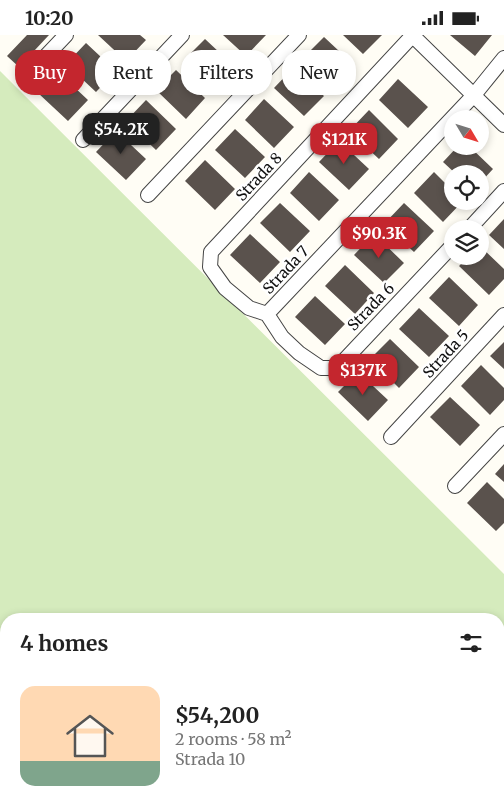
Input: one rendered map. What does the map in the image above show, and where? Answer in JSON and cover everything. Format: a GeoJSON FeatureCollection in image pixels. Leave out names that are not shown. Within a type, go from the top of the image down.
{"type":"FeatureCollection","features":[{"type":"Feature","properties":{"kind":"street"},"geometry":{"type":"LineString","coordinates":[[52,50],[66,35]]}},
{"type":"Feature","properties":{"kind":"street"},"geometry":{"type":"LineString","coordinates":[[83,140],[182,35]]}},
{"type":"Feature","properties":{"kind":"street"},"geometry":{"type":"LineString","coordinates":[[148,195],[299,35]]}},
{"type":"Feature","properties":{"kind":"street"},"geometry":{"type":"LineString","coordinates":[[413,35],[504,125]]}},
{"type":"Feature","properties":{"kind":"street","name":"Strada 8"},"geometry":{"type":"LineString","coordinates":[[211,252],[413,35]]}},
{"type":"Feature","properties":{"kind":"street","name":"Strada 7"},"geometry":{"type":"LineString","coordinates":[[211,252],[210,267],[225,288],[249,308],[268,314],[474,95],[504,58]]}},
{"type":"Feature","properties":{"kind":"street"},"geometry":{"type":"LineString","coordinates":[[477,220],[504,191]]}},
{"type":"Feature","properties":{"kind":"street","name":"Strada 6"},"geometry":{"type":"LineString","coordinates":[[268,314],[282,337],[299,353],[321,368],[336,367],[444,254]]}},
{"type":"Feature","properties":{"kind":"street","name":"Strada 5"},"geometry":{"type":"LineString","coordinates":[[390,437],[504,315]]}},
{"type":"Feature","properties":{"kind":"street"},"geometry":{"type":"LineString","coordinates":[[454,486],[504,434]]}},
{"type":"Feature","properties":{"kind":"green space"},"geometry":{"type":"Polygon","coordinates":[[[0,71],[15,86],[15,95],[24,95],[504,574],[504,613],[0,613],[0,71]]]}},
{"type":"Feature","properties":{"kind":"building"},"geometry":{"type":"Polygon","coordinates":[[[27,35],[49,35],[35,50],[15,50],[15,63],[7,56],[27,35]]]}},
{"type":"Feature","properties":{"kind":"building"},"geometry":{"type":"Polygon","coordinates":[[[98,35],[140,35],[146,40],[136,50],[114,50],[98,35]]]}},
{"type":"Feature","properties":{"kind":"building"},"geometry":{"type":"Polygon","coordinates":[[[223,35],[266,35],[252,50],[239,50],[223,35]]]}},
{"type":"Feature","properties":{"kind":"building"},"geometry":{"type":"Polygon","coordinates":[[[343,35],[382,35],[363,54],[343,35]]]}},
{"type":"Feature","properties":{"kind":"building"},"geometry":{"type":"Polygon","coordinates":[[[450,35],[492,35],[475,56],[450,35]]]}},
{"type":"Feature","properties":{"kind":"building"},"geometry":{"type":"Polygon","coordinates":[[[324,37],[338,50],[311,50],[324,37]]]}},
{"type":"Feature","properties":{"kind":"building"},"geometry":{"type":"Polygon","coordinates":[[[205,39],[217,50],[194,50],[205,39]]]}},
{"type":"Feature","properties":{"kind":"building"},"geometry":{"type":"Polygon","coordinates":[[[86,43],[95,51],[95,91],[85,82],[85,50],[79,50],[86,43]]]}},
{"type":"Feature","properties":{"kind":"building"},"geometry":{"type":"Polygon","coordinates":[[[176,70],[181,75],[181,95],[202,95],[205,98],[186,119],[161,95],[171,95],[171,75],[176,70]]]}},
{"type":"Feature","properties":{"kind":"building"},"geometry":{"type":"Polygon","coordinates":[[[398,79],[428,107],[408,128],[379,100],[398,79]]]}},
{"type":"Feature","properties":{"kind":"building"},"geometry":{"type":"Polygon","coordinates":[[[282,80],[282,95],[324,96],[304,116],[274,88],[282,80]]]}},
{"type":"Feature","properties":{"kind":"building"},"geometry":{"type":"Polygon","coordinates":[[[40,95],[83,95],[88,100],[68,121],[40,95]]]}},
{"type":"Feature","properties":{"kind":"building"},"geometry":{"type":"Polygon","coordinates":[[[264,99],[294,127],[274,148],[245,120],[264,99]]]}},
{"type":"Feature","properties":{"kind":"building"},"geometry":{"type":"Polygon","coordinates":[[[146,100],[176,129],[156,150],[126,121],[146,100]]]}},
{"type":"Feature","properties":{"kind":"building"},"geometry":{"type":"Polygon","coordinates":[[[369,110],[398,139],[379,159],[349,131],[369,110]]]}},
{"type":"Feature","properties":{"kind":"building"},"geometry":{"type":"Polygon","coordinates":[[[235,129],[265,157],[245,178],[215,150],[235,129]]]}},
{"type":"Feature","properties":{"kind":"building"},"geometry":{"type":"Polygon","coordinates":[[[116,131],[146,159],[126,180],[96,152],[116,131]]]}},
{"type":"Feature","properties":{"kind":"building"},"geometry":{"type":"Polygon","coordinates":[[[339,141],[369,169],[349,190],[319,162],[339,141]]]}},
{"type":"Feature","properties":{"kind":"building"},"geometry":{"type":"Polygon","coordinates":[[[450,155],[478,155],[489,165],[446,165],[443,162],[450,155]]]}},
{"type":"Feature","properties":{"kind":"building"},"geometry":{"type":"Polygon","coordinates":[[[205,160],[235,189],[215,210],[185,181],[205,160]]]}},
{"type":"Feature","properties":{"kind":"building"},"geometry":{"type":"Polygon","coordinates":[[[489,165],[493,169],[489,173],[489,165]]]}},
{"type":"Feature","properties":{"kind":"building"},"geometry":{"type":"Polygon","coordinates":[[[309,172],[339,200],[319,221],[290,193],[309,172]]]}},
{"type":"Feature","properties":{"kind":"building"},"geometry":{"type":"Polygon","coordinates":[[[434,172],[444,182],[444,210],[454,210],[443,222],[414,193],[434,172]]]}},
{"type":"Feature","properties":{"kind":"building"},"geometry":{"type":"Polygon","coordinates":[[[280,203],[310,231],[290,252],[260,223],[280,203]]]}},
{"type":"Feature","properties":{"kind":"building"},"geometry":{"type":"Polygon","coordinates":[[[404,203],[434,231],[414,252],[384,224],[404,203]]]}},
{"type":"Feature","properties":{"kind":"building"},"geometry":{"type":"Polygon","coordinates":[[[504,219],[504,249],[489,235],[504,219]]]}},
{"type":"Feature","properties":{"kind":"building"},"geometry":{"type":"Polygon","coordinates":[[[250,234],[280,262],[260,283],[230,255],[250,234]]]}},
{"type":"Feature","properties":{"kind":"building"},"geometry":{"type":"Polygon","coordinates":[[[374,234],[404,263],[384,283],[354,255],[374,234]]]}},
{"type":"Feature","properties":{"kind":"building"},"geometry":{"type":"Polygon","coordinates":[[[489,255],[504,269],[504,279],[489,295],[459,266],[489,265],[489,255]]]}},
{"type":"Feature","properties":{"kind":"building"},"geometry":{"type":"Polygon","coordinates":[[[345,265],[374,293],[355,314],[325,286],[345,265]]]}},
{"type":"Feature","properties":{"kind":"building"},"geometry":{"type":"Polygon","coordinates":[[[449,277],[478,305],[459,326],[429,298],[449,277]]]}},
{"type":"Feature","properties":{"kind":"building"},"geometry":{"type":"Polygon","coordinates":[[[315,296],[345,324],[325,345],[295,317],[315,296]]]}},
{"type":"Feature","properties":{"kind":"building"},"geometry":{"type":"Polygon","coordinates":[[[419,308],[449,336],[429,357],[399,329],[419,308]]]}},
{"type":"Feature","properties":{"kind":"building"},"geometry":{"type":"Polygon","coordinates":[[[390,339],[419,367],[399,388],[370,359],[390,339]]]}},
{"type":"Feature","properties":{"kind":"building"},"geometry":{"type":"Polygon","coordinates":[[[504,342],[504,369],[490,356],[504,342]]]}},
{"type":"Feature","properties":{"kind":"building"},"geometry":{"type":"Polygon","coordinates":[[[481,365],[504,388],[504,400],[490,415],[461,386],[481,365]]]}},
{"type":"Feature","properties":{"kind":"building"},"geometry":{"type":"Polygon","coordinates":[[[358,372],[388,400],[368,421],[338,392],[358,372]]]}},
{"type":"Feature","properties":{"kind":"building"},"geometry":{"type":"Polygon","coordinates":[[[450,397],[480,425],[460,446],[430,417],[450,397]]]}},
{"type":"Feature","properties":{"kind":"building"},"geometry":{"type":"Polygon","coordinates":[[[504,464],[504,482],[495,474],[504,464]]]}},
{"type":"Feature","properties":{"kind":"building"},"geometry":{"type":"Polygon","coordinates":[[[487,482],[504,499],[504,523],[496,531],[467,503],[487,482]]]}}]}
